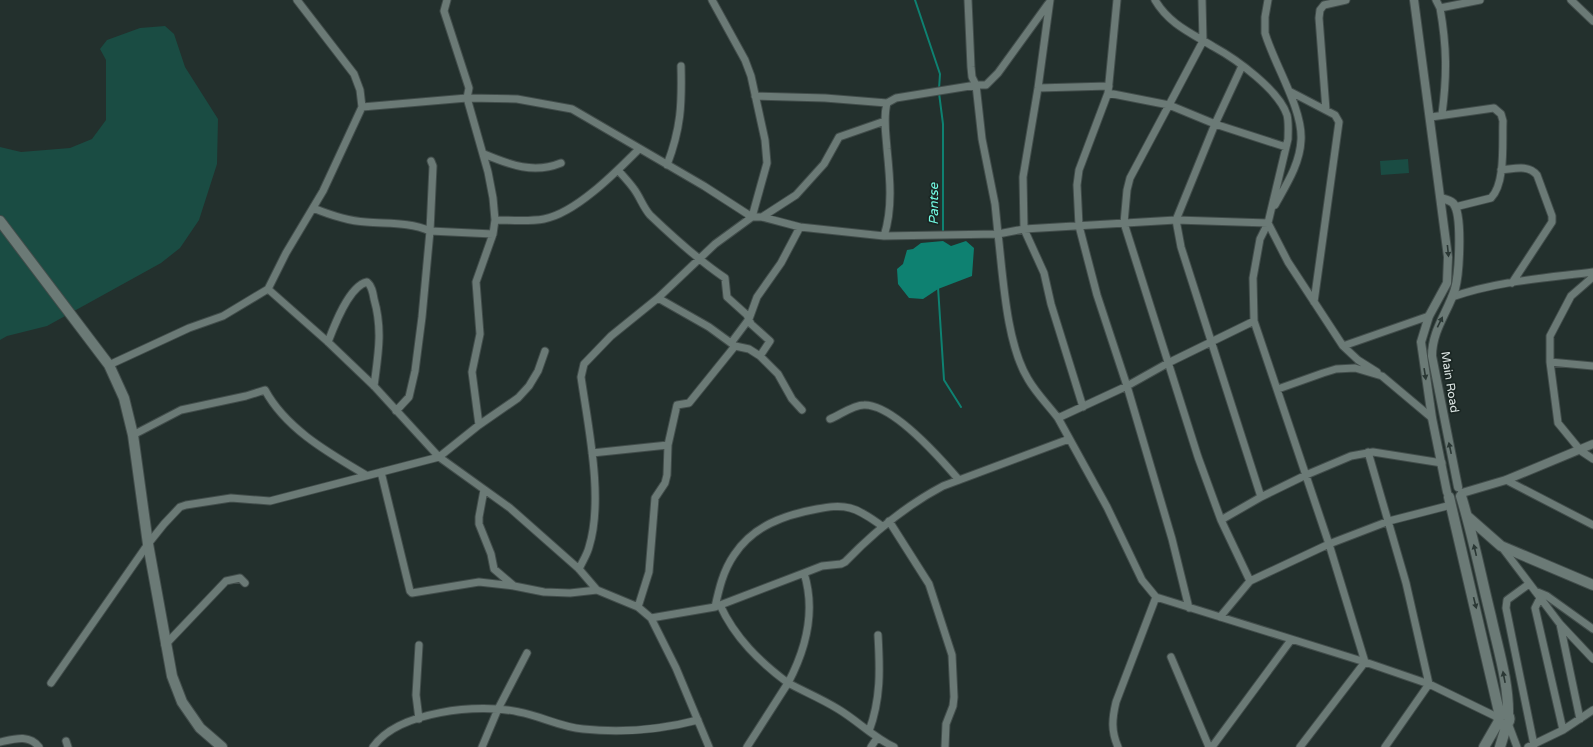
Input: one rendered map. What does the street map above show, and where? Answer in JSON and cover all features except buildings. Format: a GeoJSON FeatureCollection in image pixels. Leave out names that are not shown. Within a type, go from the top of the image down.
{"type":"FeatureCollection","features":[{"type":"Feature","properties":{"kind":"main road"},"geometry":{"type":"LineString","coordinates":[[0,221],[109,365],[124,398],[133,435],[148,544],[165,645],[172,676],[182,702],[200,728],[222,747]]}},
{"type":"Feature","properties":{"kind":"main road"},"geometry":{"type":"LineString","coordinates":[[1460,492],[1468,517],[1506,688],[1500,747]]}},
{"type":"Feature","properties":{"kind":"main road"},"geometry":{"type":"LineString","coordinates":[[1449,498],[1503,720],[1484,747]]}},
{"type":"Feature","properties":{"kind":"main road"},"geometry":{"type":"LineString","coordinates":[[1468,517],[1501,546],[1593,585]]}},
{"type":"Feature","properties":{"kind":"street"},"geometry":{"type":"LineString","coordinates":[[109,365],[189,328],[223,316],[268,289],[286,254],[313,208],[362,107],[360,90],[354,74],[297,0]]}},
{"type":"Feature","properties":{"kind":"street"},"geometry":{"type":"LineString","coordinates":[[447,0],[444,11],[469,88],[467,98],[484,154],[493,198],[495,220],[493,234],[476,282],[480,334],[472,372],[479,425]]}},
{"type":"Feature","properties":{"kind":"street"},"geometry":{"type":"LineString","coordinates":[[579,569],[589,548],[594,505],[592,454],[581,377],[584,364],[612,336],[658,298],[698,259],[752,217],[767,163],[766,140],[756,96],[745,60],[712,0]]}},
{"type":"Feature","properties":{"kind":"street"},"geometry":{"type":"LineString","coordinates":[[968,0],[972,77],[976,85],[982,140],[995,204],[1008,319],[1020,361],[1028,379],[1058,418],[1107,507],[1142,580],[1156,597],[1365,662],[1429,684],[1503,720],[1517,747]]}},
{"type":"Feature","properties":{"kind":"street"},"geometry":{"type":"LineString","coordinates":[[1116,0],[1109,89],[1079,170],[1077,185],[1079,226],[1097,295],[1127,386],[1172,539],[1189,608]]}},
{"type":"Feature","properties":{"kind":"street"},"geometry":{"type":"LineString","coordinates":[[1155,0],[1166,16],[1176,24],[1257,77],[1268,88],[1286,113],[1289,124],[1286,146],[1277,179],[1272,210],[1268,223],[1260,239],[1253,278],[1254,321],[1306,475],[1365,662]]}},
{"type":"Feature","properties":{"kind":"street"},"geometry":{"type":"LineString","coordinates":[[1202,0],[1203,41],[1130,178],[1127,190],[1124,223],[1198,457],[1220,520],[1250,581]]}},
{"type":"Feature","properties":{"kind":"street"},"geometry":{"type":"LineString","coordinates":[[1268,0],[1265,17],[1265,33],[1278,69],[1289,91],[1299,121],[1301,140],[1298,158],[1290,177],[1272,210]]}},
{"type":"Feature","properties":{"kind":"street"},"geometry":{"type":"LineString","coordinates":[[1326,110],[1319,18],[1320,10],[1324,5],[1346,0]]}},
{"type":"Feature","properties":{"kind":"street"},"geometry":{"type":"LineString","coordinates":[[1414,0],[1431,117],[1448,257],[1447,283],[1429,316],[1421,342],[1432,418],[1449,498]]}},
{"type":"Feature","properties":{"kind":"street"},"geometry":{"type":"LineString","coordinates":[[1436,0],[1440,8],[1446,41],[1446,80],[1442,114]]}},
{"type":"Feature","properties":{"kind":"street"},"geometry":{"type":"LineString","coordinates":[[1440,8],[1480,0]]}},
{"type":"Feature","properties":{"kind":"street"},"geometry":{"type":"LineString","coordinates":[[1571,0],[1593,21]]}},
{"type":"Feature","properties":{"kind":"street"},"geometry":{"type":"LineString","coordinates":[[756,96],[825,98],[887,103],[896,98],[976,85],[986,85],[998,73],[1049,1]]}},
{"type":"Feature","properties":{"kind":"street"},"geometry":{"type":"LineString","coordinates":[[1049,1],[1038,88],[1023,177],[1024,229],[1044,273],[1051,304],[1083,407]]}},
{"type":"Feature","properties":{"kind":"street"},"geometry":{"type":"LineString","coordinates":[[667,165],[677,140],[680,119],[681,66]]}},
{"type":"Feature","properties":{"kind":"street"},"geometry":{"type":"LineString","coordinates":[[1242,66],[1215,124],[1176,220],[1181,247],[1260,497]]}},
{"type":"Feature","properties":{"kind":"street"},"geometry":{"type":"LineString","coordinates":[[1038,88],[1109,89],[1169,106],[1215,124],[1286,146]]}},
{"type":"Feature","properties":{"kind":"street"},"geometry":{"type":"LineString","coordinates":[[1289,91],[1326,110],[1338,118],[1340,126],[1314,302]]}},
{"type":"Feature","properties":{"kind":"street"},"geometry":{"type":"LineString","coordinates":[[362,107],[467,98],[518,100],[572,109],[752,217],[762,217],[800,226],[884,236],[998,234],[1024,229],[1176,220],[1268,223]]}},
{"type":"Feature","properties":{"kind":"street"},"geometry":{"type":"LineString","coordinates":[[884,236],[889,221],[890,206],[885,121],[887,103]]}},
{"type":"Feature","properties":{"kind":"street"},"geometry":{"type":"LineString","coordinates":[[1431,117],[1442,114],[1494,108],[1498,111],[1503,121],[1502,170],[1496,189],[1491,198],[1455,207],[1450,201],[1441,198]]}},
{"type":"Feature","properties":{"kind":"street"},"geometry":{"type":"LineString","coordinates":[[762,217],[796,195],[824,164],[839,137],[885,121]]}},
{"type":"Feature","properties":{"kind":"street"},"geometry":{"type":"LineString","coordinates":[[495,220],[542,219],[553,217],[593,192],[639,150]]}},
{"type":"Feature","properties":{"kind":"street"},"geometry":{"type":"LineString","coordinates":[[484,154],[520,167],[541,169],[561,163]]}},
{"type":"Feature","properties":{"kind":"street"},"geometry":{"type":"LineString","coordinates":[[396,411],[409,397],[415,371],[422,317],[430,231],[432,166],[430,161]]}},
{"type":"Feature","properties":{"kind":"street"},"geometry":{"type":"LineString","coordinates":[[1502,170],[1529,168],[1533,170],[1537,175],[1552,216],[1552,222],[1512,283]]}},
{"type":"Feature","properties":{"kind":"street"},"geometry":{"type":"LineString","coordinates":[[618,170],[634,189],[650,215],[672,237],[698,259],[725,278],[727,297],[747,315],[751,324],[770,341],[760,356]]}},
{"type":"Feature","properties":{"kind":"street","name":"Main Road"},"geometry":{"type":"LineString","coordinates":[[1455,207],[1458,229],[1459,263],[1452,297],[1434,335],[1432,356],[1460,492]]}},
{"type":"Feature","properties":{"kind":"street"},"geometry":{"type":"LineString","coordinates":[[313,208],[331,215],[355,221],[408,224],[430,231],[493,234]]}},
{"type":"Feature","properties":{"kind":"street"},"geometry":{"type":"LineString","coordinates":[[1268,223],[1288,262],[1343,346],[1358,360],[1382,376],[1432,418]]}},
{"type":"Feature","properties":{"kind":"street"},"geometry":{"type":"LineString","coordinates":[[638,607],[649,572],[655,498],[665,483],[667,475],[668,445],[677,405],[689,403],[733,345],[748,319],[757,298],[780,263],[800,226]]}},
{"type":"Feature","properties":{"kind":"street"},"geometry":{"type":"LineString","coordinates":[[1446,231],[1458,229]]}},
{"type":"Feature","properties":{"kind":"street"},"geometry":{"type":"LineString","coordinates":[[1452,297],[1468,291],[1512,283],[1593,272]]}},
{"type":"Feature","properties":{"kind":"street"},"geometry":{"type":"LineString","coordinates":[[1593,277],[1571,296],[1550,336],[1550,362],[1558,422],[1581,451],[1593,459]]}},
{"type":"Feature","properties":{"kind":"street"},"geometry":{"type":"LineString","coordinates":[[328,342],[338,317],[348,299],[359,286],[367,282],[370,285],[376,305],[380,333],[374,386]]}},
{"type":"Feature","properties":{"kind":"street"},"geometry":{"type":"LineString","coordinates":[[268,289],[328,342],[374,386],[439,457],[510,508],[579,569],[597,590],[638,607],[651,618],[676,668],[709,747]]}},
{"type":"Feature","properties":{"kind":"street"},"geometry":{"type":"LineString","coordinates":[[658,298],[709,327],[733,345],[749,349],[760,356],[778,374],[792,399],[802,410]]}},
{"type":"Feature","properties":{"kind":"street"},"geometry":{"type":"LineString","coordinates":[[1343,346],[1429,316]]}},
{"type":"Feature","properties":{"kind":"street"},"geometry":{"type":"LineString","coordinates":[[1058,418],[1127,386],[1168,363],[1254,321]]}},
{"type":"Feature","properties":{"kind":"street"},"geometry":{"type":"LineString","coordinates":[[51,683],[148,544],[164,524],[180,508],[186,505],[231,498],[270,501],[439,457],[479,425],[518,398],[529,386],[538,371],[545,351]]}},
{"type":"Feature","properties":{"kind":"street"},"geometry":{"type":"LineString","coordinates":[[1550,362],[1593,366]]}},
{"type":"Feature","properties":{"kind":"street"},"geometry":{"type":"LineString","coordinates":[[1278,389],[1336,369],[1355,368],[1382,376]]}},
{"type":"Feature","properties":{"kind":"street"},"geometry":{"type":"LineString","coordinates":[[133,435],[181,410],[246,396],[265,390],[278,412],[319,445],[366,475]]}},
{"type":"Feature","properties":{"kind":"street"},"geometry":{"type":"LineString","coordinates":[[830,419],[861,405],[871,406],[890,415],[915,433],[938,455],[959,480]]}},
{"type":"Feature","properties":{"kind":"street"},"geometry":{"type":"LineString","coordinates":[[651,618],[718,606],[822,566],[841,564],[845,562],[882,526],[924,496],[959,480],[1069,439]]}},
{"type":"Feature","properties":{"kind":"street"},"geometry":{"type":"LineString","coordinates":[[1220,617],[1250,581],[1328,544],[1449,498],[1456,500],[1460,492],[1506,480],[1581,451],[1593,444]]}},
{"type":"Feature","properties":{"kind":"street"},"geometry":{"type":"LineString","coordinates":[[592,454],[668,445]]}},
{"type":"Feature","properties":{"kind":"street"},"geometry":{"type":"LineString","coordinates":[[1220,520],[1260,497],[1351,456],[1368,452],[1442,463]]}},
{"type":"Feature","properties":{"kind":"street"},"geometry":{"type":"LineString","coordinates":[[1368,452],[1406,583],[1429,684],[1385,747]]}},
{"type":"Feature","properties":{"kind":"street"},"geometry":{"type":"LineString","coordinates":[[381,472],[410,591],[412,593],[479,582],[514,586],[544,592],[570,593],[597,590]]}},
{"type":"Feature","properties":{"kind":"street"},"geometry":{"type":"LineString","coordinates":[[1506,480],[1593,525]]}},
{"type":"Feature","properties":{"kind":"street"},"geometry":{"type":"LineString","coordinates":[[1449,498],[1452,486],[1460,492]]}},
{"type":"Feature","properties":{"kind":"street"},"geometry":{"type":"LineString","coordinates":[[484,490],[479,524],[491,554],[494,569],[514,586]]}},
{"type":"Feature","properties":{"kind":"street"},"geometry":{"type":"LineString","coordinates":[[882,526],[866,515],[851,508],[835,506],[803,511],[776,520],[762,527],[747,539],[734,555],[722,580],[718,606],[729,623],[757,658],[788,683],[838,709],[877,738],[894,747]]}},
{"type":"Feature","properties":{"kind":"street"},"geometry":{"type":"LineString","coordinates":[[889,521],[930,584],[952,655],[954,697],[953,706],[946,724],[944,747]]}},
{"type":"Feature","properties":{"kind":"street"},"geometry":{"type":"LineString","coordinates":[[1501,546],[1560,624],[1593,659]]}},
{"type":"Feature","properties":{"kind":"street"},"geometry":{"type":"LineString","coordinates":[[747,747],[788,683],[799,662],[806,638],[810,605],[809,589],[804,573]]}},
{"type":"Feature","properties":{"kind":"street"},"geometry":{"type":"LineString","coordinates":[[165,645],[226,581],[240,578],[245,583]]}},
{"type":"Feature","properties":{"kind":"street"},"geometry":{"type":"LineString","coordinates":[[1531,587],[1547,596],[1593,629]]}},
{"type":"Feature","properties":{"kind":"street"},"geometry":{"type":"LineString","coordinates":[[1531,587],[1507,600],[1506,608],[1531,746],[1562,730],[1593,710]]}},
{"type":"Feature","properties":{"kind":"street"},"geometry":{"type":"LineString","coordinates":[[1118,747],[1113,735],[1112,720],[1116,702],[1156,597]]}},
{"type":"Feature","properties":{"kind":"street"},"geometry":{"type":"LineString","coordinates":[[1540,598],[1535,608],[1562,730]]}},
{"type":"Feature","properties":{"kind":"street"},"geometry":{"type":"LineString","coordinates":[[1560,624],[1580,719]]}},
{"type":"Feature","properties":{"kind":"street"},"geometry":{"type":"LineString","coordinates":[[869,731],[879,691],[880,670],[878,635]]}},
{"type":"Feature","properties":{"kind":"street"},"geometry":{"type":"LineString","coordinates":[[1212,747],[1292,640]]}},
{"type":"Feature","properties":{"kind":"street"},"geometry":{"type":"LineString","coordinates":[[419,645],[416,695],[419,719]]}},
{"type":"Feature","properties":{"kind":"street"},"geometry":{"type":"LineString","coordinates":[[482,747],[498,709],[526,652]]}},
{"type":"Feature","properties":{"kind":"street"},"geometry":{"type":"LineString","coordinates":[[1171,657],[1209,747]]}},
{"type":"Feature","properties":{"kind":"street"},"geometry":{"type":"LineString","coordinates":[[1300,747],[1365,662]]}},
{"type":"Feature","properties":{"kind":"street"},"geometry":{"type":"LineString","coordinates":[[373,747],[399,726],[419,719],[465,710],[498,709],[520,712],[570,727],[611,731],[669,728],[698,720]]}},
{"type":"Feature","properties":{"kind":"street"},"geometry":{"type":"LineString","coordinates":[[0,742],[27,738],[34,741],[39,747]]}},
{"type":"Feature","properties":{"kind":"street"},"geometry":{"type":"LineString","coordinates":[[871,747],[877,738]]}},
{"type":"Feature","properties":{"kind":"shaded area"},"geometry":{"type":"Polygon","coordinates":[[[165,26],[174,34],[185,67],[218,119],[217,164],[199,220],[180,248],[161,263],[47,326],[7,336],[0,340],[0,147],[21,152],[70,148],[92,139],[106,120],[106,60],[100,49],[107,40],[140,28],[165,26]]]}},
{"type":"Feature","properties":{"kind":"shaded area"},"geometry":{"type":"Polygon","coordinates":[[[1408,159],[1409,173],[1381,175],[1380,161],[1408,159]]]}},
{"type":"Feature","properties":{"kind":"shaded area"},"geometry":{"type":"Polygon","coordinates":[[[943,241],[951,246],[966,241],[974,248],[972,276],[938,289],[923,299],[909,298],[898,284],[897,269],[903,264],[907,250],[913,249],[921,243],[943,241]]]}},
{"type":"Feature","properties":{"kind":"waterway","name":"Pantse"},"geometry":{"type":"LineString","coordinates":[[915,0],[940,74],[939,89]]}},
{"type":"Feature","properties":{"kind":"waterway","name":"Pantse"},"geometry":{"type":"LineString","coordinates":[[939,93],[943,124],[943,233]]}},
{"type":"Feature","properties":{"kind":"waterway","name":"Pantse"},"geometry":{"type":"LineString","coordinates":[[938,287],[944,380],[961,407]]}}]}
